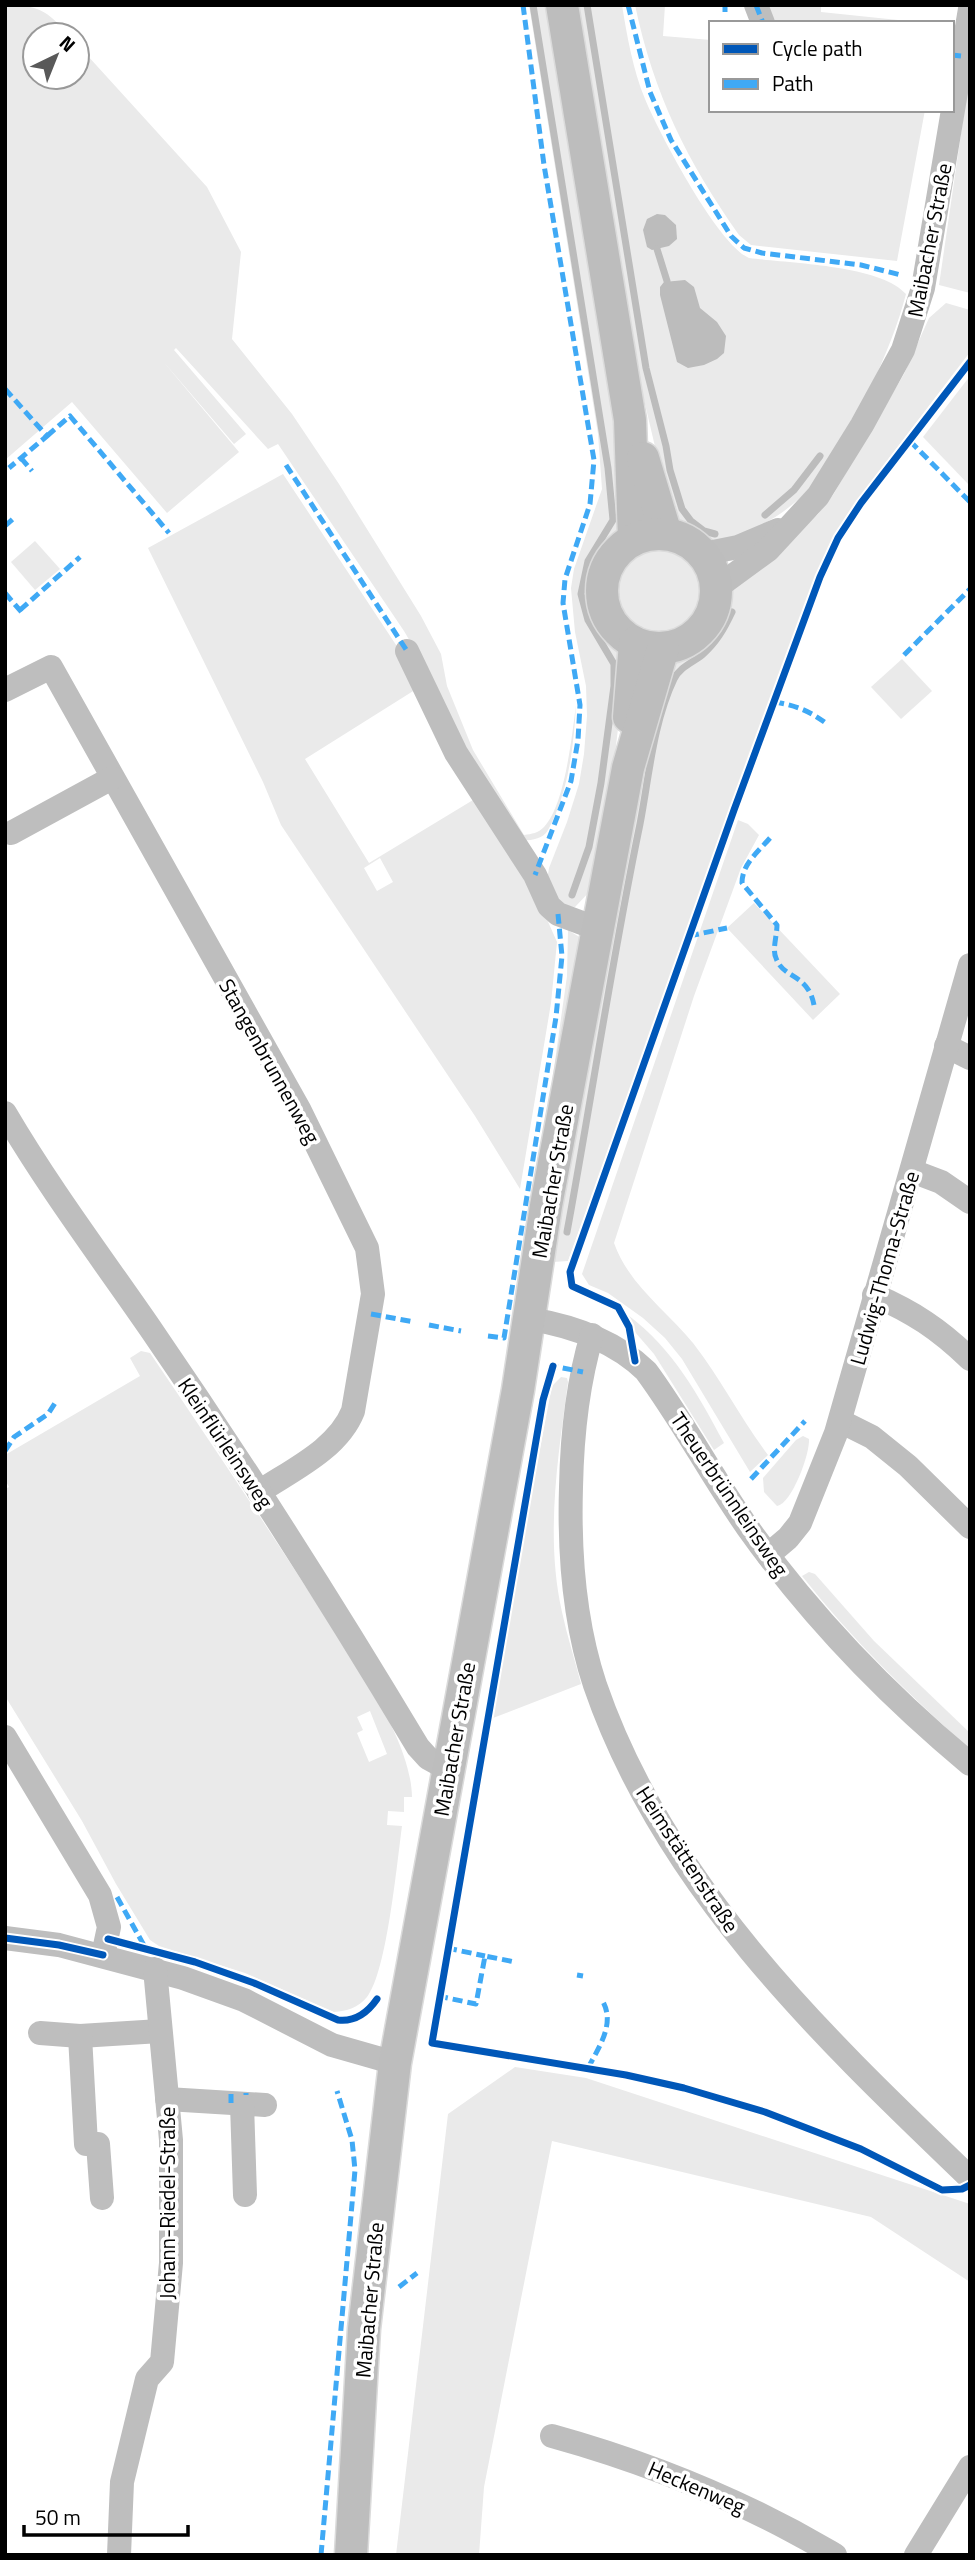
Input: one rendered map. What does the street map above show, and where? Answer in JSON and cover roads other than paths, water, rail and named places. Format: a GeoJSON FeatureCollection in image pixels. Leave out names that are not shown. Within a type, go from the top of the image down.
{"type":"FeatureCollection","features":[{"type":"Feature","properties":{"kind":"main road"},"geometry":{"type":"LineString","coordinates":[[562,5],[630,420],[634,539]]}},
{"type":"Feature","properties":{"kind":"main road"},"geometry":{"type":"LineString","coordinates":[[630,420],[666,534]]}},
{"type":"Feature","properties":{"kind":"main road"},"geometry":{"type":"LineString","coordinates":[[650,534],[666,534],[692,545],[703,554],[712,570],[716,588],[714,606],[707,622],[695,635],[680,644],[649,645],[620,632],[609,618],[603,601],[602,582],[608,565],[619,550],[634,539],[650,534]]}},
{"type":"Feature","properties":{"kind":"main road","name":"Maibacher Straße"},"geometry":{"type":"LineString","coordinates":[[351,2555],[364,2329],[395,2063],[530,1319],[546,1206],[649,645]]}},
{"type":"Feature","properties":{"kind":"street","name":"Maibacher Straße"},"geometry":{"type":"LineString","coordinates":[[954,78],[957,55],[970,9]]}},
{"type":"Feature","properties":{"kind":"street","name":"Maibacher Straße"},"geometry":{"type":"LineString","coordinates":[[716,588],[768,550],[818,496],[862,425],[903,350],[923,288],[934,231],[950,112]]}},
{"type":"Feature","properties":{"kind":"street","name":"Maibacher Straße"},"geometry":{"type":"LineString","coordinates":[[703,554],[738,547],[794,522]]}},
{"type":"Feature","properties":{"kind":"street"},"geometry":{"type":"LineString","coordinates":[[407,651],[456,753],[535,875],[549,906],[558,914],[598,929]]}},
{"type":"Feature","properties":{"kind":"street","name":"Stangenbrunnenweg"},"geometry":{"type":"LineString","coordinates":[[5,690],[51,667],[299,1108],[367,1248],[373,1294],[353,1411],[347,1425],[338,1437],[259,1492]]}},
{"type":"Feature","properties":{"kind":"street"},"geometry":{"type":"LineString","coordinates":[[11,833],[112,778]]}},
{"type":"Feature","properties":{"kind":"street","name":"Ludwig-Thoma-Straße"},"geometry":{"type":"LineString","coordinates":[[768,1555],[788,1538],[800,1522],[840,1421],[970,965]]}},
{"type":"Feature","properties":{"kind":"street"},"geometry":{"type":"LineString","coordinates":[[946,1046],[970,1058]]}},
{"type":"Feature","properties":{"kind":"street","name":"Kleinflürleinsweg"},"geometry":{"type":"LineString","coordinates":[[5,1113],[74,1222],[149,1327],[259,1492],[418,1747],[438,1766],[448,1769]]}},
{"type":"Feature","properties":{"kind":"street"},"geometry":{"type":"LineString","coordinates":[[912,1171],[941,1182],[970,1202]]}},
{"type":"Feature","properties":{"kind":"street"},"geometry":{"type":"LineString","coordinates":[[874,1295],[909,1310],[950,1339],[970,1359]]}},
{"type":"Feature","properties":{"kind":"street","name":"Theuerbrünnleinsweg"},"geometry":{"type":"LineString","coordinates":[[530,1319],[562,1325],[592,1335],[619,1349],[646,1371],[768,1555],[872,1674],[970,1764]]}},
{"type":"Feature","properties":{"kind":"street","name":"Heimstättenstraße"},"geometry":{"type":"LineString","coordinates":[[592,1335],[584,1362],[572,1436],[571,1559],[577,1609],[594,1683],[618,1742],[668,1837],[727,1923],[763,1968],[886,2097],[970,2178]]}},
{"type":"Feature","properties":{"kind":"street"},"geometry":{"type":"LineString","coordinates":[[840,1421],[872,1437],[908,1466],[970,1527]]}},
{"type":"Feature","properties":{"kind":"street"},"geometry":{"type":"LineString","coordinates":[[5,1737],[100,1895],[109,1927],[103,1955]]}},
{"type":"Feature","properties":{"kind":"street"},"geometry":{"type":"LineString","coordinates":[[5,1938],[59,1945],[155,1969],[244,2000],[332,2045],[395,2063]]}},
{"type":"Feature","properties":{"kind":"street","name":"Johann-Riedel-Straße"},"geometry":{"type":"LineString","coordinates":[[119,2555],[122,2482],[148,2379],[162,2362],[172,2263],[171,2140],[155,1969]]}},
{"type":"Feature","properties":{"kind":"street"},"geometry":{"type":"LineString","coordinates":[[40,2033],[80,2036],[160,2031]]}},
{"type":"Feature","properties":{"kind":"street"},"geometry":{"type":"LineString","coordinates":[[80,2036],[86,2144],[98,2144],[102,2199]]}},
{"type":"Feature","properties":{"kind":"street"},"geometry":{"type":"LineString","coordinates":[[167,2099],[253,2104],[245,2195]]}},
{"type":"Feature","properties":{"kind":"street","name":"Heckenweg"},"geometry":{"type":"LineString","coordinates":[[552,2436],[663,2470],[749,2509],[835,2555]]}},
{"type":"Feature","properties":{"kind":"street"},"geometry":{"type":"LineString","coordinates":[[916,2555],[970,2468]]}},
{"type":"Feature","properties":{"kind":"waterway"},"geometry":{"type":"LineString","coordinates":[[533,5],[608,468],[613,520],[588,561],[581,594],[588,620],[614,664],[614,686],[589,847],[572,895]]}},
{"type":"Feature","properties":{"kind":"waterway"},"geometry":{"type":"LineString","coordinates":[[587,5],[646,368],[670,470],[682,509],[691,521],[704,531],[715,534]]}},
{"type":"Feature","properties":{"kind":"waterway"},"geometry":{"type":"LineString","coordinates":[[657,249],[667,281]]}},
{"type":"Feature","properties":{"kind":"waterway"},"geometry":{"type":"LineString","coordinates":[[765,515],[794,490],[820,456]]}},
{"type":"Feature","properties":{"kind":"waterway"},"geometry":{"type":"LineString","coordinates":[[567,1232],[620,926],[661,714],[674,679],[683,668],[711,646],[732,612]]}}]}
